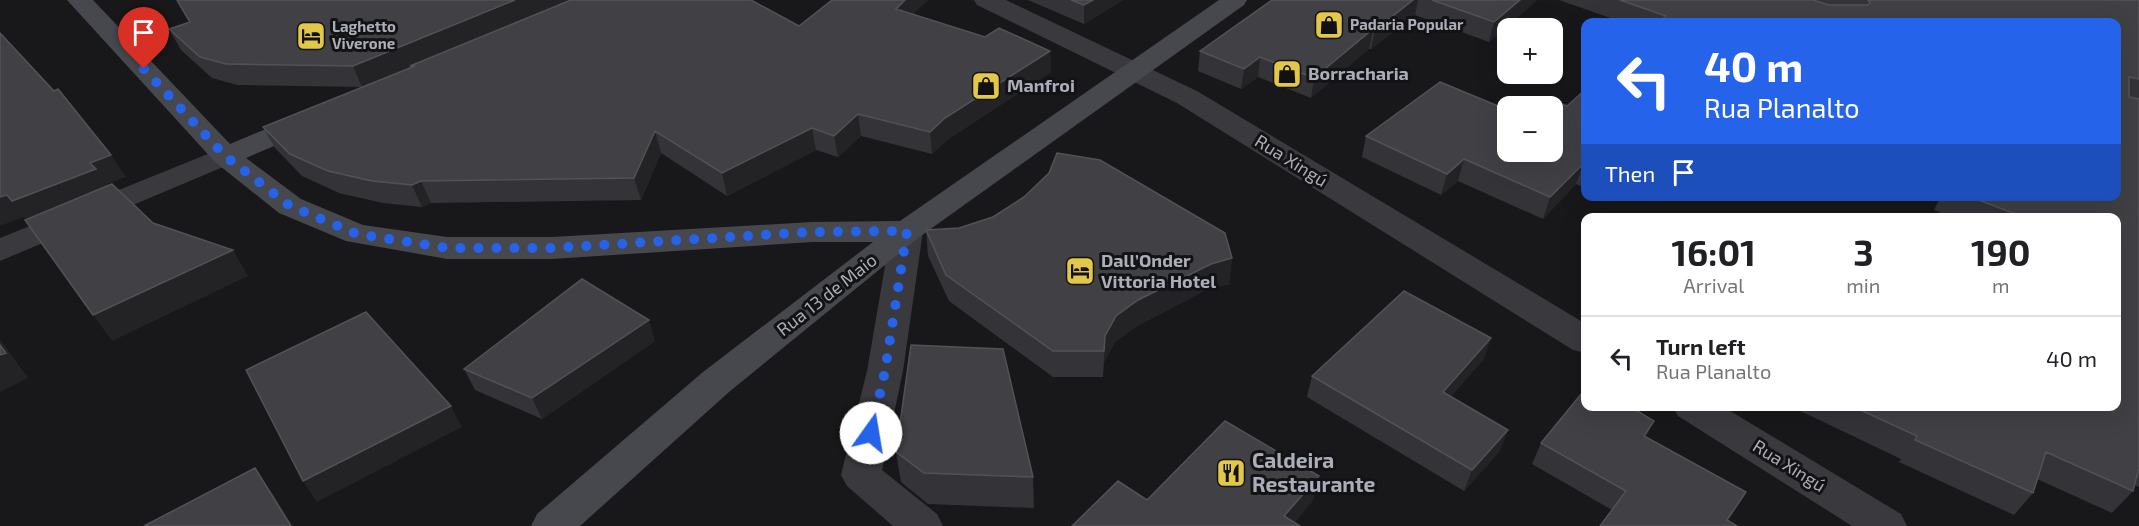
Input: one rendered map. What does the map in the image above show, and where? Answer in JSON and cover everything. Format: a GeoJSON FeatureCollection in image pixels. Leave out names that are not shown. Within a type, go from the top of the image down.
{"type":"FeatureCollection","features":[{"type":"Feature","properties":{"kind":"main road"},"geometry":{"type":"LineString","coordinates":[[79,0],[225,156],[290,206],[357,234],[447,248],[552,248],[812,232],[907,231]]}},
{"type":"Feature","properties":{"kind":"main road","name":"Rua 13 de Maio"},"geometry":{"type":"LineString","coordinates":[[552,526],[716,382],[907,231],[1234,0]]}},
{"type":"Feature","properties":{"kind":"main road"},"geometry":{"type":"LineString","coordinates":[[225,156],[335,110]]}},
{"type":"Feature","properties":{"kind":"street","name":"Rua Xingú"},"geometry":{"type":"LineString","coordinates":[[987,0],[1187,97],[1581,338]]}},
{"type":"Feature","properties":{"kind":"street"},"geometry":{"type":"LineString","coordinates":[[0,250],[225,156]]}},
{"type":"Feature","properties":{"kind":"street"},"geometry":{"type":"LineString","coordinates":[[907,231],[885,371],[861,475],[921,526]]}},
{"type":"Feature","properties":{"kind":"street","name":"Rua Xingú"},"geometry":{"type":"LineString","coordinates":[[1699,411],[1886,526]]}},
{"type":"Feature","properties":{"kind":"building","name":"Laghetto Viverone"},"geometry":{"type":"Polygon","coordinates":[[[177,0],[515,0],[353,66],[226,64],[200,57],[169,29],[190,22],[177,0]]]}},
{"type":"Feature","properties":{"kind":"building"},"geometry":{"type":"Polygon","coordinates":[[[571,0],[751,0],[799,26],[832,0],[905,0],[896,9],[985,37],[999,28],[1050,51],[945,118],[930,132],[858,114],[834,136],[812,128],[722,173],[655,131],[634,178],[421,181],[412,185],[372,181],[328,171],[290,154],[263,127],[571,0]]]}},
{"type":"Feature","properties":{"kind":"building"},"geometry":{"type":"Polygon","coordinates":[[[1071,0],[1093,0],[1084,5],[1071,0]]]}},
{"type":"Feature","properties":{"kind":"building"},"geometry":{"type":"Polygon","coordinates":[[[1272,0],[1413,0],[1375,30],[1373,29],[1314,78],[1260,57],[1244,69],[1200,51],[1272,0]]]}},
{"type":"Feature","properties":{"kind":"building"},"geometry":{"type":"Polygon","coordinates":[[[1432,0],[1520,0],[1494,22],[1432,0]]]}},
{"type":"Feature","properties":{"kind":"building"},"geometry":{"type":"Polygon","coordinates":[[[1620,0],[1813,0],[1829,5],[1868,5],[1870,3],[1868,0],[2139,0],[2139,79],[2129,77],[2129,97],[2139,99],[2139,468],[2133,491],[2046,452],[2033,493],[1915,440],[1917,436],[1863,411],[2121,411],[2121,213],[2013,213],[1981,201],[2121,201],[2121,18],[1664,18],[1666,16],[1620,0]]]}},
{"type":"Feature","properties":{"kind":"building"},"geometry":{"type":"Polygon","coordinates":[[[0,33],[54,91],[58,89],[111,155],[90,163],[96,169],[12,201],[7,195],[0,197],[0,33]]]}},
{"type":"Feature","properties":{"kind":"building"},"geometry":{"type":"Polygon","coordinates":[[[1440,82],[1497,105],[1497,162],[1563,162],[1563,104],[1567,106],[1581,93],[1581,166],[1550,197],[1464,159],[1447,174],[1366,136],[1440,82]]]}},
{"type":"Feature","properties":{"kind":"building","name":"Dall’Onder Vittoria Hotel"},"geometry":{"type":"Polygon","coordinates":[[[1057,153],[1100,160],[1225,233],[1232,258],[1211,264],[1138,300],[1116,316],[1105,336],[1104,351],[1053,351],[946,275],[926,230],[959,228],[993,217],[1024,197],[1049,173],[1057,153]]]}},
{"type":"Feature","properties":{"kind":"building"},"geometry":{"type":"Polygon","coordinates":[[[112,184],[153,223],[233,250],[93,315],[25,220],[112,184]]]}},
{"type":"Feature","properties":{"kind":"building"},"geometry":{"type":"Polygon","coordinates":[[[582,279],[649,320],[532,398],[464,369],[582,279]]]}},
{"type":"Feature","properties":{"kind":"building"},"geometry":{"type":"Polygon","coordinates":[[[1404,291],[1491,338],[1443,392],[1508,430],[1472,470],[1312,376],[1404,291]]]}},
{"type":"Feature","properties":{"kind":"building"},"geometry":{"type":"Polygon","coordinates":[[[366,312],[451,406],[303,481],[246,370],[366,312]]]}},
{"type":"Feature","properties":{"kind":"building"},"geometry":{"type":"Polygon","coordinates":[[[0,345],[6,353],[0,355],[0,345]]]}},
{"type":"Feature","properties":{"kind":"building"},"geometry":{"type":"Polygon","coordinates":[[[911,345],[1003,349],[1033,477],[924,473],[896,452],[911,345]]]}},
{"type":"Feature","properties":{"kind":"building"},"geometry":{"type":"Polygon","coordinates":[[[1581,394],[1581,411],[1637,411],[1654,421],[1644,436],[1746,492],[1727,520],[1737,526],[1600,526],[1626,491],[1541,443],[1581,394]]]}},
{"type":"Feature","properties":{"kind":"building"},"geometry":{"type":"Polygon","coordinates":[[[1225,421],[1319,476],[1284,516],[1300,526],[1072,526],[1118,481],[1147,500],[1225,421]]]}},
{"type":"Feature","properties":{"kind":"building"},"geometry":{"type":"Polygon","coordinates":[[[255,468],[291,526],[144,526],[255,468]]]}},
{"type":"Feature","properties":{"kind":"place","name":"Padaria Popular"},"geometry":{"type":"Point","coordinates":[1329,25]}},
{"type":"Feature","properties":{"kind":"place","name":"Laghetto Viverone"},"geometry":{"type":"Point","coordinates":[311,36]}},
{"type":"Feature","properties":{"kind":"place","name":"Borracharia"},"geometry":{"type":"Point","coordinates":[1287,74]}},
{"type":"Feature","properties":{"kind":"place","name":"Manfroi"},"geometry":{"type":"Point","coordinates":[986,86]}},
{"type":"Feature","properties":{"kind":"place","name":"Dall’Onder Vittoria Hotel"},"geometry":{"type":"Point","coordinates":[1080,271]}},
{"type":"Feature","properties":{"kind":"place","name":"Caldeira Restaurante"},"geometry":{"type":"Point","coordinates":[1231,473]}},
{"type":"Feature","properties":{"kind":"route"},"geometry":{"type":"LineString","coordinates":[[144,69],[225,156],[290,206],[357,234],[447,248],[552,248],[747,235],[907,231],[885,371],[871,433]]}}]}
